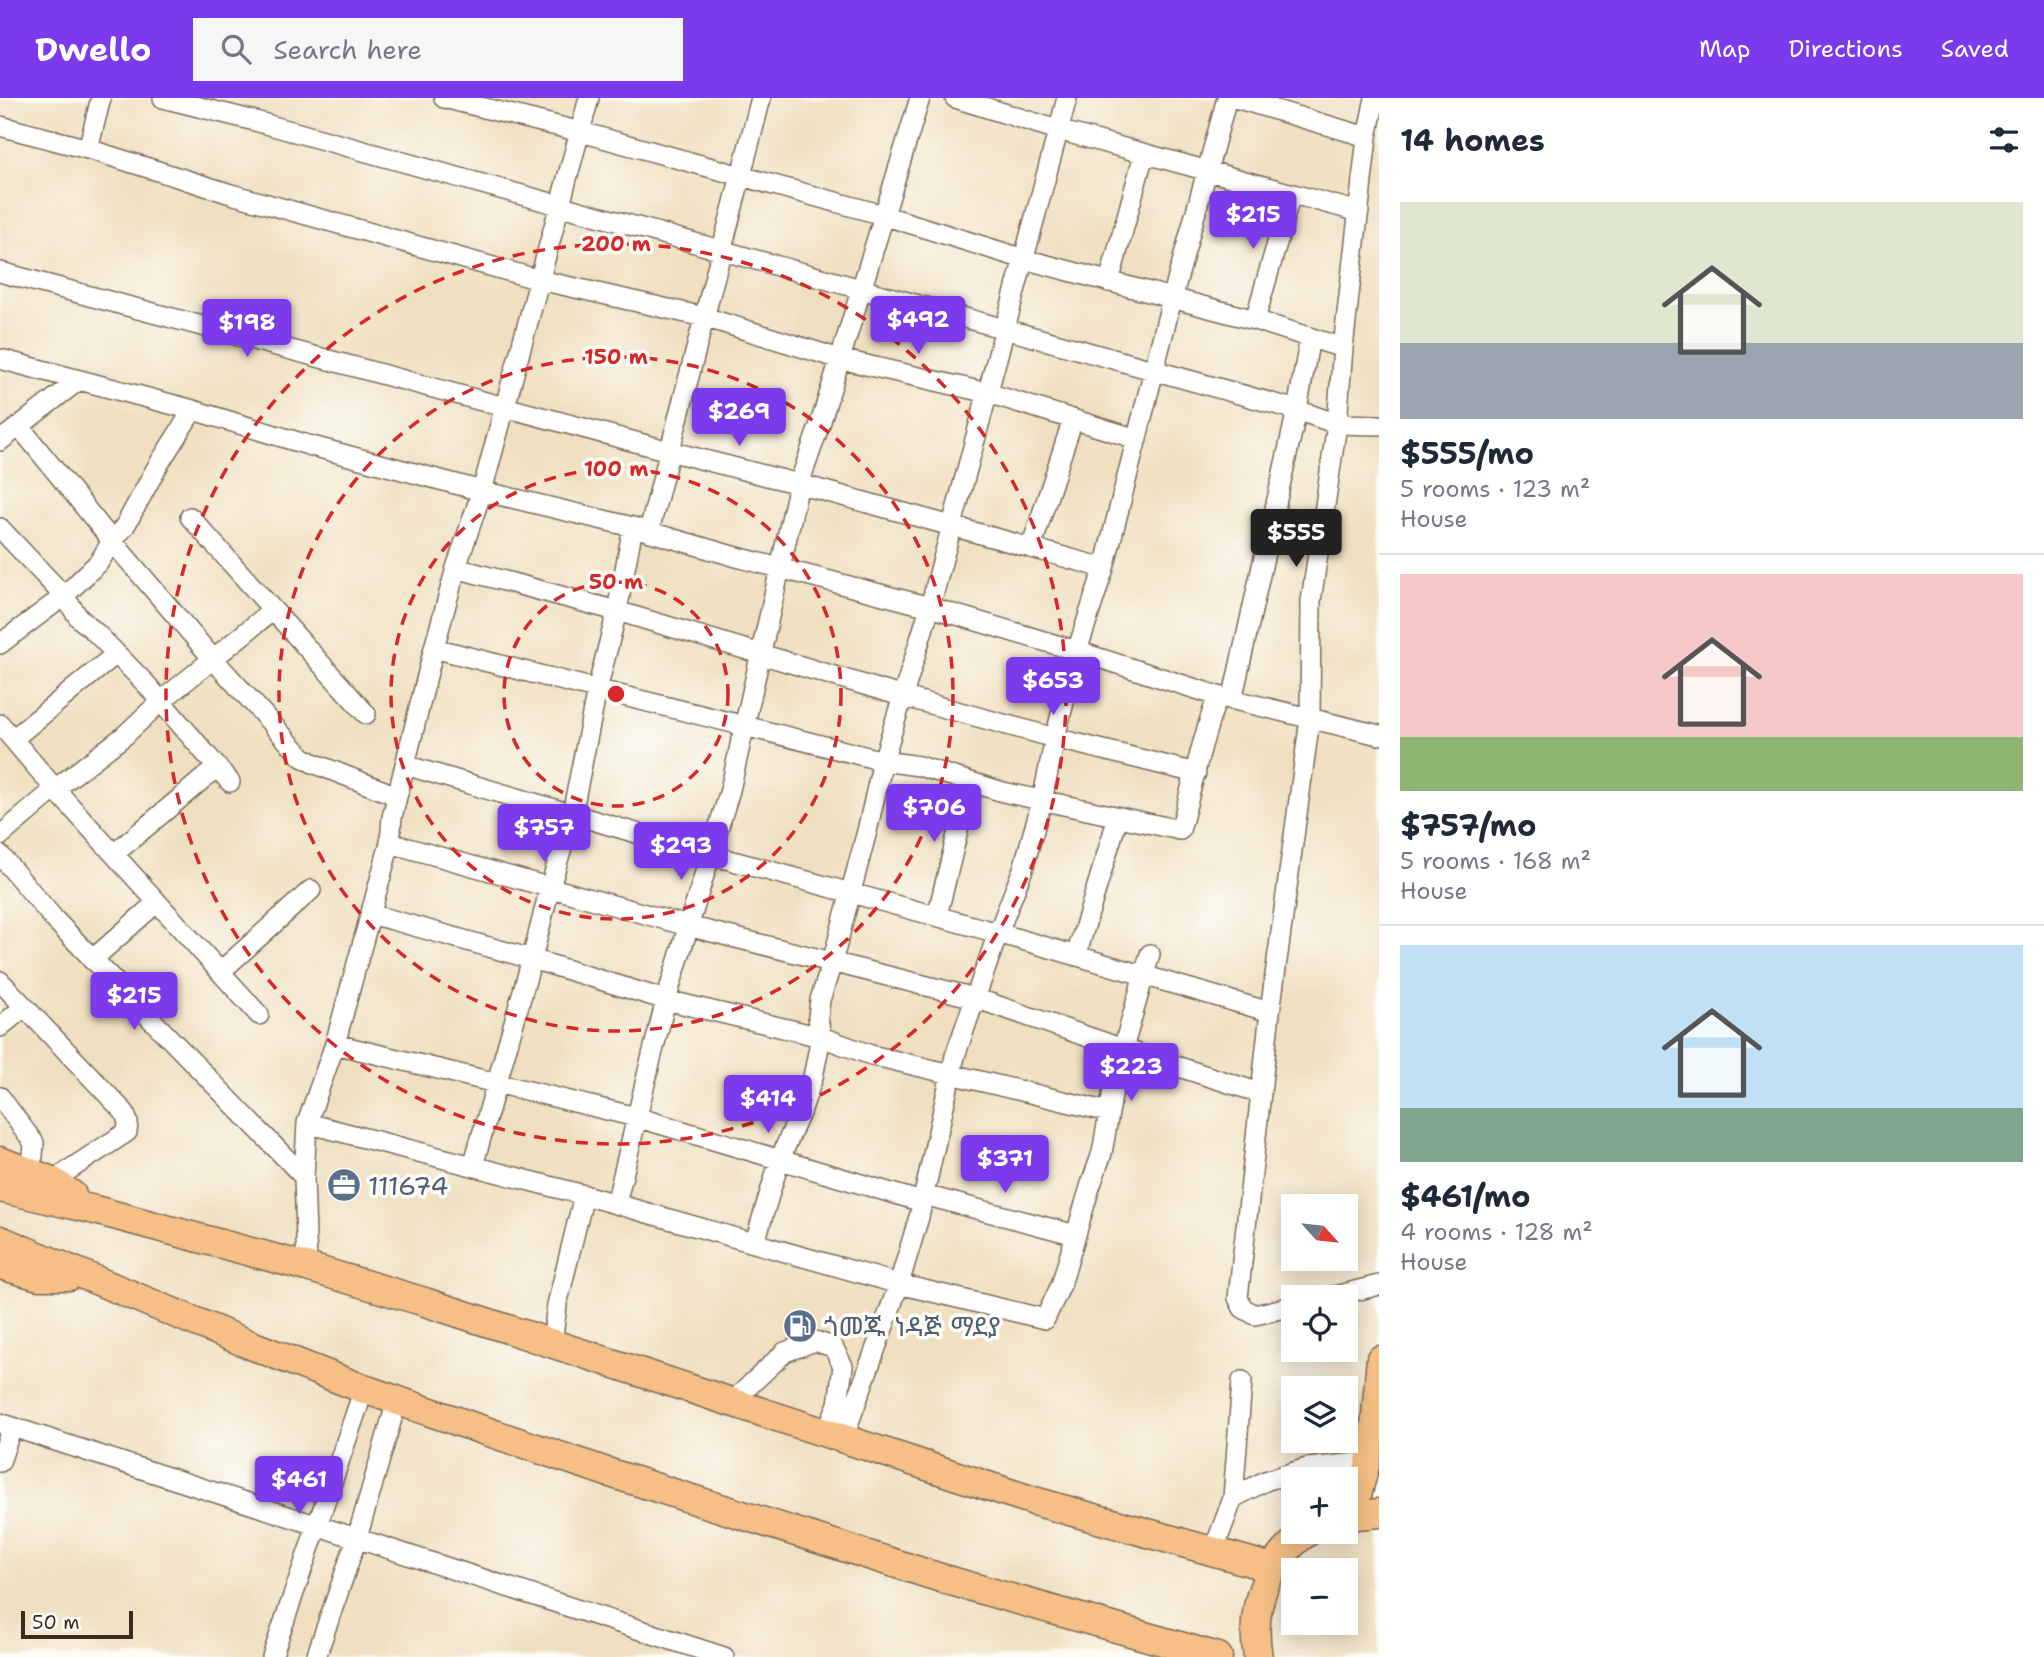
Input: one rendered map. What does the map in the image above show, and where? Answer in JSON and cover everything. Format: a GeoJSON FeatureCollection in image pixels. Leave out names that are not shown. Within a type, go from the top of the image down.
{"type":"FeatureCollection","features":[{"type":"Feature","properties":{"kind":"highway"},"geometry":{"type":"LineString","coordinates":[[0,1161],[39,1176],[95,1210]]}},
{"type":"Feature","properties":{"kind":"highway"},"geometry":{"type":"LineString","coordinates":[[0,1188],[95,1210],[425,1302],[1034,1501],[1272,1568]]}},
{"type":"Feature","properties":{"kind":"highway"},"geometry":{"type":"LineString","coordinates":[[0,1240],[251,1345],[397,1401],[607,1472],[944,1579],[1217,1657]]}},
{"type":"Feature","properties":{"kind":"highway"},"geometry":{"type":"LineString","coordinates":[[0,1265],[39,1276],[90,1276]]}},
{"type":"Feature","properties":{"kind":"highway"},"geometry":{"type":"LineString","coordinates":[[1258,1657],[1255,1623],[1257,1604],[1272,1568],[1293,1544]]}},
{"type":"Feature","properties":{"kind":"main road"},"geometry":{"type":"LineString","coordinates":[[1360,1514],[1373,1437],[1379,1358]]}},
{"type":"Feature","properties":{"kind":"street"},"geometry":{"type":"LineString","coordinates":[[88,149],[101,98]]}},
{"type":"Feature","properties":{"kind":"street"},"geometry":{"type":"LineString","coordinates":[[163,98],[722,250],[1004,331],[1297,410],[1337,424],[1379,425]]}},
{"type":"Feature","properties":{"kind":"street"},"geometry":{"type":"LineString","coordinates":[[444,98],[740,175],[883,215],[1024,259],[1255,320],[1343,348]]}},
{"type":"Feature","properties":{"kind":"street"},"geometry":{"type":"LineString","coordinates":[[307,1268],[304,1177],[307,1123],[335,1044],[371,914],[390,843],[392,817],[434,648],[456,568],[482,491],[589,98]]}},
{"type":"Feature","properties":{"kind":"street"},"geometry":{"type":"LineString","coordinates":[[473,1166],[572,814],[597,690],[617,611],[641,529],[670,451],[761,98]]}},
{"type":"Feature","properties":{"kind":"street"},"geometry":{"type":"LineString","coordinates":[[616,1204],[666,1000],[730,790],[799,484],[821,421],[920,98]]}},
{"type":"Feature","properties":{"kind":"street"},"geometry":{"type":"LineString","coordinates":[[955,98],[1058,130],[1359,212]]}},
{"type":"Feature","properties":{"kind":"street"},"geometry":{"type":"LineString","coordinates":[[755,1242],[780,1159],[809,1087],[821,1037],[818,1017],[820,1000],[867,831],[883,761],[930,607],[1067,98]]}},
{"type":"Feature","properties":{"kind":"street"},"geometry":{"type":"LineString","coordinates":[[835,1436],[899,1284],[923,1199],[955,1056],[1023,869],[1077,651],[1104,568],[1172,299],[1227,98]]}},
{"type":"Feature","properties":{"kind":"street"},"geometry":{"type":"LineString","coordinates":[[1235,98],[1367,137]]}},
{"type":"Feature","properties":{"kind":"street"},"geometry":{"type":"LineString","coordinates":[[1281,1309],[1255,1315],[1243,1308],[1238,1298],[1270,1012],[1310,719],[1311,601],[1337,424],[1367,137],[1375,98]]}},
{"type":"Feature","properties":{"kind":"street"},"geometry":{"type":"LineString","coordinates":[[0,126],[540,280],[704,317],[840,359],[988,393],[1137,439]]}},
{"type":"Feature","properties":{"kind":"street"},"geometry":{"type":"LineString","coordinates":[[1109,282],[1144,154]]}},
{"type":"Feature","properties":{"kind":"street"},"geometry":{"type":"LineString","coordinates":[[1255,320],[1291,194]]}},
{"type":"Feature","properties":{"kind":"street"},"geometry":{"type":"LineString","coordinates":[[0,272],[952,525],[1104,568]]}},
{"type":"Feature","properties":{"kind":"street"},"geometry":{"type":"LineString","coordinates":[[434,648],[883,761],[919,766],[1042,801],[1180,830],[1206,727],[1225,698],[1297,410],[1310,337]]}},
{"type":"Feature","properties":{"kind":"street"},"geometry":{"type":"LineString","coordinates":[[0,359],[193,410],[309,445],[482,491],[641,529],[930,607],[1225,698],[1379,735]]}},
{"type":"Feature","properties":{"kind":"street"},"geometry":{"type":"LineString","coordinates":[[0,441],[79,380]]}},
{"type":"Feature","properties":{"kind":"street"},"geometry":{"type":"LineString","coordinates":[[0,644],[64,596],[99,562],[125,526],[156,467],[193,410]]}},
{"type":"Feature","properties":{"kind":"street"},"geometry":{"type":"LineString","coordinates":[[1031,548],[1073,419]]}},
{"type":"Feature","properties":{"kind":"street"},"geometry":{"type":"LineString","coordinates":[[19,426],[112,541],[302,757],[397,796]]}},
{"type":"Feature","properties":{"kind":"street"},"geometry":{"type":"LineString","coordinates":[[190,517],[366,714]]}},
{"type":"Feature","properties":{"kind":"street"},"geometry":{"type":"LineString","coordinates":[[3,536],[64,596],[79,618],[161,701],[223,774],[114,855]]}},
{"type":"Feature","properties":{"kind":"street"},"geometry":{"type":"LineString","coordinates":[[456,568],[617,611],[901,696],[1196,773]]}},
{"type":"Feature","properties":{"kind":"street"},"geometry":{"type":"LineString","coordinates":[[0,836],[273,610]]}},
{"type":"Feature","properties":{"kind":"street"},"geometry":{"type":"LineString","coordinates":[[13,739],[116,654]]}},
{"type":"Feature","properties":{"kind":"street"},"geometry":{"type":"LineString","coordinates":[[0,724],[156,903],[259,1015]]}},
{"type":"Feature","properties":{"kind":"street"},"geometry":{"type":"LineString","coordinates":[[405,765],[711,855],[998,933],[1270,1012]]}},
{"type":"Feature","properties":{"kind":"street"},"geometry":{"type":"LineString","coordinates":[[937,916],[970,782]]}},
{"type":"Feature","properties":{"kind":"street"},"geometry":{"type":"LineString","coordinates":[[1076,956],[1118,817]]}},
{"type":"Feature","properties":{"kind":"street"},"geometry":{"type":"LineString","coordinates":[[390,843],[688,926],[975,998],[1260,1093]]}},
{"type":"Feature","properties":{"kind":"street"},"geometry":{"type":"LineString","coordinates":[[0,855],[55,920],[304,1177]]}},
{"type":"Feature","properties":{"kind":"street"},"geometry":{"type":"LineString","coordinates":[[220,972],[311,890]]}},
{"type":"Feature","properties":{"kind":"street"},"geometry":{"type":"LineString","coordinates":[[93,960],[156,903]]}},
{"type":"Feature","properties":{"kind":"street"},"geometry":{"type":"LineString","coordinates":[[371,914],[666,1000],[821,1037],[871,1055],[1109,1112]]}},
{"type":"Feature","properties":{"kind":"street"},"geometry":{"type":"LineString","coordinates":[[307,1123],[584,1195],[899,1284],[1045,1319],[1061,1285],[1102,1153],[1116,1073],[1150,954]]}},
{"type":"Feature","properties":{"kind":"street"},"geometry":{"type":"LineString","coordinates":[[0,981],[125,1113],[127,1132],[39,1176],[33,1156],[34,1143],[0,1097]]}},
{"type":"Feature","properties":{"kind":"street"},"geometry":{"type":"LineString","coordinates":[[0,1027],[23,1008]]}},
{"type":"Feature","properties":{"kind":"street"},"geometry":{"type":"LineString","coordinates":[[335,1044],[636,1117],[923,1199],[1076,1235]]}},
{"type":"Feature","properties":{"kind":"street"},"geometry":{"type":"LineString","coordinates":[[552,1344],[556,1305],[584,1195]]}},
{"type":"Feature","properties":{"kind":"street"},"geometry":{"type":"LineString","coordinates":[[1358,1290],[1379,1285]]}},
{"type":"Feature","properties":{"kind":"street"},"geometry":{"type":"LineString","coordinates":[[732,1402],[785,1352],[815,1341],[834,1346],[843,1366],[835,1436]]}},
{"type":"Feature","properties":{"kind":"street"},"geometry":{"type":"LineString","coordinates":[[1213,1552],[1233,1498],[1242,1381]]}},
{"type":"Feature","properties":{"kind":"street"},"geometry":{"type":"LineString","coordinates":[[272,1657],[364,1389]]}},
{"type":"Feature","properties":{"kind":"street"},"geometry":{"type":"LineString","coordinates":[[316,1657],[357,1538],[397,1401]]}},
{"type":"Feature","properties":{"kind":"street"},"geometry":{"type":"LineString","coordinates":[[0,1462],[6,1425],[724,1657]]}},
{"type":"Feature","properties":{"kind":"street"},"geometry":{"type":"LineString","coordinates":[[1341,1467],[1368,1462]]}},
{"type":"Feature","properties":{"kind":"street"},"geometry":{"type":"LineString","coordinates":[[1233,1498],[1265,1481],[1281,1478]]}},
{"type":"Feature","properties":{"kind":"place","name":"111674"},"geometry":{"type":"Point","coordinates":[344,1185]}},
{"type":"Feature","properties":{"kind":"place","name":"ጎመጁ ነዳጅ ማደያ"},"geometry":{"type":"Point","coordinates":[800,1326]}}]}
